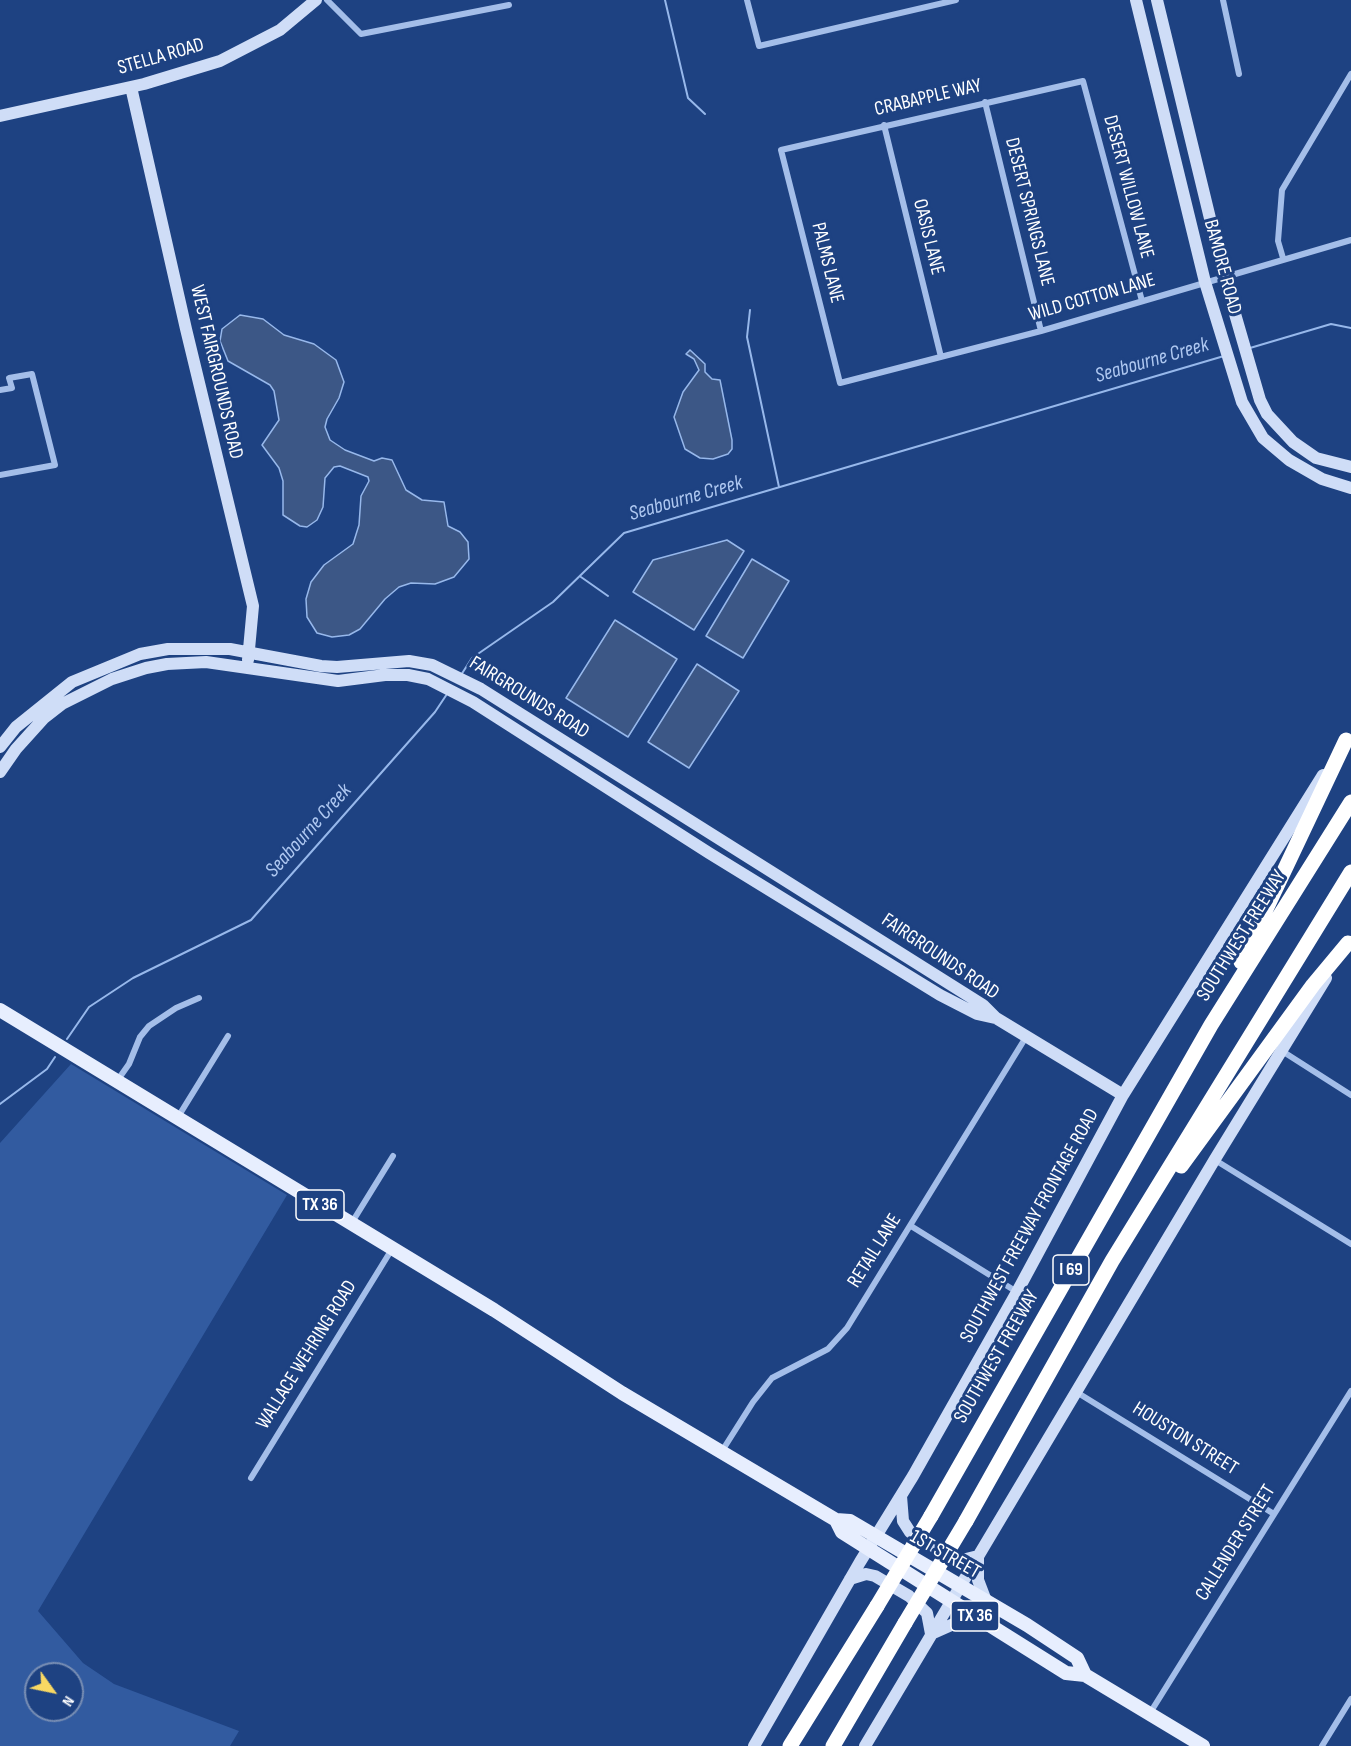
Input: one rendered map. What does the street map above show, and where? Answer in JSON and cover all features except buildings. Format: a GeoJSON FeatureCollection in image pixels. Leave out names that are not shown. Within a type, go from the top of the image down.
{"type":"FeatureCollection","features":[{"type":"Feature","properties":{"kind":"highway"},"geometry":{"type":"LineString","coordinates":[[1211,1025],[1348,736]]}},
{"type":"Feature","properties":{"kind":"highway","name":"SOUTHWEST FREEWAY"},"geometry":{"type":"LineString","coordinates":[[789,1746],[931,1516],[1211,1025],[1351,802]]}},
{"type":"Feature","properties":{"kind":"highway","name":"I 69"},"geometry":{"type":"LineString","coordinates":[[834,1746],[966,1521],[1112,1261],[1351,872]]}},
{"type":"Feature","properties":{"kind":"highway"},"geometry":{"type":"LineString","coordinates":[[1112,1261],[1313,985],[1349,940]]}},
{"type":"Feature","properties":{"kind":"main road","name":"TX 36"},"geometry":{"type":"LineString","coordinates":[[0,1010],[392,1249]]}},
{"type":"Feature","properties":{"kind":"main road","name":"1ST STREET"},"geometry":{"type":"LineString","coordinates":[[392,1249],[721,1452],[836,1520],[850,1521],[986,1601],[1077,1658],[1085,1675]]}},
{"type":"Feature","properties":{"kind":"main road","name":"1ST STREET"},"geometry":{"type":"LineString","coordinates":[[836,1520],[842,1532],[1066,1673],[1085,1675],[1203,1746]]}},
{"type":"Feature","properties":{"kind":"street","name":"STELLA ROAD"},"geometry":{"type":"LineString","coordinates":[[0,116],[131,87],[220,61],[250,48],[279,30],[316,0]]}},
{"type":"Feature","properties":{"kind":"street"},"geometry":{"type":"LineString","coordinates":[[327,0],[361,34],[509,5]]}},
{"type":"Feature","properties":{"kind":"street"},"geometry":{"type":"LineString","coordinates":[[747,0],[759,46],[956,0]]}},
{"type":"Feature","properties":{"kind":"street","name":"BAMORE ROAD"},"geometry":{"type":"LineString","coordinates":[[1136,0],[1205,282],[1235,386],[1248,415],[1273,448],[1302,470],[1351,488]]}},
{"type":"Feature","properties":{"kind":"street","name":"BAMORE ROAD"},"geometry":{"type":"LineString","coordinates":[[1157,0],[1224,276],[1252,373],[1267,414],[1288,438],[1316,458],[1351,467]]}},
{"type":"Feature","properties":{"kind":"street"},"geometry":{"type":"LineString","coordinates":[[1223,0],[1239,74]]}},
{"type":"Feature","properties":{"kind":"street"},"geometry":{"type":"LineString","coordinates":[[1283,258],[1278,240],[1282,190],[1351,74]]}},
{"type":"Feature","properties":{"kind":"street","name":"CRABAPPLE WAY"},"geometry":{"type":"LineString","coordinates":[[781,150],[1083,81]]}},
{"type":"Feature","properties":{"kind":"street","name":"DESERT WILLOW LANE"},"geometry":{"type":"LineString","coordinates":[[1083,81],[1142,301]]}},
{"type":"Feature","properties":{"kind":"street","name":"WEST FAIRGROUNDS ROAD"},"geometry":{"type":"LineString","coordinates":[[131,87],[186,329],[253,606],[247,667]]}},
{"type":"Feature","properties":{"kind":"street","name":"DESERT SPRINGS LANE"},"geometry":{"type":"LineString","coordinates":[[985,102],[1041,331]]}},
{"type":"Feature","properties":{"kind":"street","name":"OASIS LANE"},"geometry":{"type":"LineString","coordinates":[[884,125],[941,357]]}},
{"type":"Feature","properties":{"kind":"street","name":"PALMS LANE"},"geometry":{"type":"LineString","coordinates":[[781,150],[840,383]]}},
{"type":"Feature","properties":{"kind":"street","name":"WILD COTTON LANE"},"geometry":{"type":"LineString","coordinates":[[840,383],[1041,331],[1283,258],[1351,240]]}},
{"type":"Feature","properties":{"kind":"street"},"geometry":{"type":"LineString","coordinates":[[0,390],[12,388],[9,378],[32,374],[55,465],[0,475]]}},
{"type":"Feature","properties":{"kind":"street","name":"FAIRGROUNDS ROAD"},"geometry":{"type":"LineString","coordinates":[[0,747],[16,727],[41,704],[72,682],[140,654],[168,649],[230,649],[337,667],[409,660],[432,665],[481,689],[983,1005],[996,1018],[1026,1037],[1123,1095]]}},
{"type":"Feature","properties":{"kind":"street","name":"FAIRGROUNDS ROAD"},"geometry":{"type":"LineString","coordinates":[[0,772],[16,749],[44,718],[62,704],[112,679],[167,664],[206,662],[338,681],[396,675],[428,679],[473,702],[709,853],[940,995],[977,1014],[996,1018]]}},
{"type":"Feature","properties":{"kind":"street","name":"SOUTHWEST FREEWAY FRONTAGE ROAD"},"geometry":{"type":"LineString","coordinates":[[754,1746],[850,1579],[901,1496],[1017,1292],[1123,1095],[1348,736]]}},
{"type":"Feature","properties":{"kind":"street"},"geometry":{"type":"LineString","coordinates":[[865,1746],[950,1600],[1078,1393],[1215,1159],[1349,940]]}},
{"type":"Feature","properties":{"kind":"street"},"geometry":{"type":"LineString","coordinates":[[117,1082],[129,1064],[140,1037],[149,1026],[176,1008],[199,999]]}},
{"type":"Feature","properties":{"kind":"street"},"geometry":{"type":"LineString","coordinates":[[178,1118],[228,1036]]}},
{"type":"Feature","properties":{"kind":"street","name":"RETAIL LANE"},"geometry":{"type":"LineString","coordinates":[[721,1452],[753,1402],[772,1378],[828,1349],[847,1328],[1026,1037]]}},
{"type":"Feature","properties":{"kind":"street"},"geometry":{"type":"LineString","coordinates":[[1281,1050],[1351,1095]]}},
{"type":"Feature","properties":{"kind":"street"},"geometry":{"type":"LineString","coordinates":[[350,1224],[393,1156]]}},
{"type":"Feature","properties":{"kind":"street"},"geometry":{"type":"LineString","coordinates":[[1215,1159],[1351,1244]]}},
{"type":"Feature","properties":{"kind":"street"},"geometry":{"type":"LineString","coordinates":[[911,1226],[1017,1292]]}},
{"type":"Feature","properties":{"kind":"street","name":"WALLACE WEHRING ROAD"},"geometry":{"type":"LineString","coordinates":[[251,1478],[392,1249]]}},
{"type":"Feature","properties":{"kind":"street","name":"CALLENDER STREET"},"geometry":{"type":"LineString","coordinates":[[1150,1714],[1351,1391]]}},
{"type":"Feature","properties":{"kind":"street","name":"HOUSTON STREET"},"geometry":{"type":"LineString","coordinates":[[1078,1393],[1274,1514]]}},
{"type":"Feature","properties":{"kind":"street"},"geometry":{"type":"LineString","coordinates":[[901,1496],[903,1521],[910,1532],[958,1561],[978,1556]]}},
{"type":"Feature","properties":{"kind":"street"},"geometry":{"type":"LineString","coordinates":[[978,1556],[978,1580],[986,1601]]}},
{"type":"Feature","properties":{"kind":"street"},"geometry":{"type":"LineString","coordinates":[[850,1579],[866,1574],[875,1576],[909,1596],[927,1613],[931,1634]]}},
{"type":"Feature","properties":{"kind":"street"},"geometry":{"type":"LineString","coordinates":[[931,1634],[958,1622],[980,1619]]}},
{"type":"Feature","properties":{"kind":"street"},"geometry":{"type":"LineString","coordinates":[[1322,1746],[1351,1699]]}},
{"type":"Feature","properties":{"kind":"shaded area"},"geometry":{"type":"Polygon","coordinates":[[[240,315],[263,319],[284,335],[314,344],[336,360],[344,382],[325,427],[330,440],[345,450],[374,461],[382,458],[392,460],[406,490],[422,500],[444,502],[448,526],[460,532],[468,542],[469,559],[454,577],[435,584],[411,583],[399,587],[385,599],[360,629],[349,635],[332,637],[317,633],[307,617],[306,599],[311,582],[324,565],[353,544],[359,525],[361,496],[369,481],[368,477],[340,466],[334,467],[325,478],[323,507],[317,520],[307,527],[300,526],[283,515],[283,481],[279,468],[262,445],[279,420],[274,391],[270,385],[228,361],[220,341],[222,329],[240,315]]]}},
{"type":"Feature","properties":{"kind":"shaded area"},"geometry":{"type":"Polygon","coordinates":[[[690,350],[705,364],[705,372],[712,379],[720,380],[732,449],[728,454],[713,459],[700,458],[685,449],[674,417],[683,392],[699,370],[694,359],[686,354],[690,350]]]}},
{"type":"Feature","properties":{"kind":"shaded area"},"geometry":{"type":"Polygon","coordinates":[[[727,540],[744,551],[694,630],[633,592],[653,560],[727,540]]]}},
{"type":"Feature","properties":{"kind":"shaded area"},"geometry":{"type":"Polygon","coordinates":[[[752,559],[789,581],[743,658],[706,636],[752,559]]]}},
{"type":"Feature","properties":{"kind":"shaded area"},"geometry":{"type":"Polygon","coordinates":[[[615,620],[677,659],[628,737],[566,698],[615,620]]]}},
{"type":"Feature","properties":{"kind":"shaded area"},"geometry":{"type":"Polygon","coordinates":[[[697,664],[739,691],[689,768],[648,742],[697,664]]]}},
{"type":"Feature","properties":{"kind":"shaded area"},"geometry":{"type":"Polygon","coordinates":[[[71,1064],[287,1195],[38,1611],[82,1662],[24,1662],[24,1722],[84,1722],[84,1664],[114,1684],[239,1731],[230,1746],[0,1746],[0,1143],[71,1064]]]}},
{"type":"Feature","properties":{"kind":"waterway"},"geometry":{"type":"LineString","coordinates":[[665,0],[688,98],[705,114]]}},
{"type":"Feature","properties":{"kind":"waterway"},"geometry":{"type":"LineString","coordinates":[[750,310],[747,337],[779,487]]}},
{"type":"Feature","properties":{"kind":"waterway","name":"Seabourne Creek"},"geometry":{"type":"LineString","coordinates":[[1250,348],[1331,324],[1351,328]]}},
{"type":"Feature","properties":{"kind":"waterway","name":"Seabourne Creek"},"geometry":{"type":"LineString","coordinates":[[461,675],[472,658],[553,602],[624,533],[1224,356]]}},
{"type":"Feature","properties":{"kind":"waterway"},"geometry":{"type":"LineString","coordinates":[[581,577],[608,596]]}},
{"type":"Feature","properties":{"kind":"waterway","name":"Seabourne Creek"},"geometry":{"type":"LineString","coordinates":[[67,1039],[89,1007],[133,978],[251,920],[435,712],[447,694]]}},
{"type":"Feature","properties":{"kind":"waterway","name":"Seabourne Creek"},"geometry":{"type":"LineString","coordinates":[[0,1104],[47,1069],[55,1057]]}}]}
